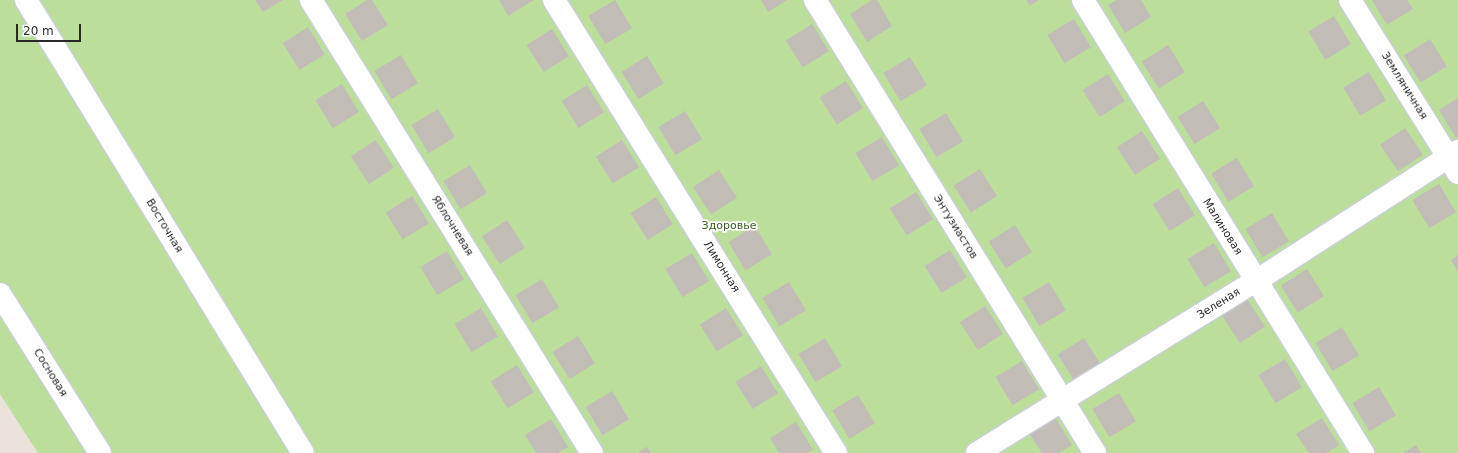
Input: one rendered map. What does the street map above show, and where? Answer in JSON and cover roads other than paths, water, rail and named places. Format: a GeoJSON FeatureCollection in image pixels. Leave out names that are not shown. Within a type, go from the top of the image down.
{"type":"FeatureCollection","features":[{"type":"Feature","properties":{"kind":"street","name":"Восточная"},"geometry":{"type":"LineString","coordinates":[[26,0],[303,453]]}},
{"type":"Feature","properties":{"kind":"street","name":"Яблочневая"},"geometry":{"type":"LineString","coordinates":[[311,0],[592,453]]}},
{"type":"Feature","properties":{"kind":"street","name":"Лимонная"},"geometry":{"type":"LineString","coordinates":[[554,0],[836,453]]}},
{"type":"Feature","properties":{"kind":"street","name":"Энтузиастов"},"geometry":{"type":"LineString","coordinates":[[815,0],[1095,453]]}},
{"type":"Feature","properties":{"kind":"street","name":"Малиновая"},"geometry":{"type":"LineString","coordinates":[[1083,0],[1362,453]]}},
{"type":"Feature","properties":{"kind":"street","name":"Земляничная"},"geometry":{"type":"LineString","coordinates":[[1350,0],[1455,160]]}},
{"type":"Feature","properties":{"kind":"street","name":"Зеленая"},"geometry":{"type":"LineString","coordinates":[[977,453],[1063,402],[1256,281],[1455,160]]}},
{"type":"Feature","properties":{"kind":"street","name":"Сосновая"},"geometry":{"type":"LineString","coordinates":[[0,294],[100,453]]}},
{"type":"Feature","properties":{"kind":"park label","name":"Здоровье"},"geometry":{"type":"Point","coordinates":[729,226]}}]}
